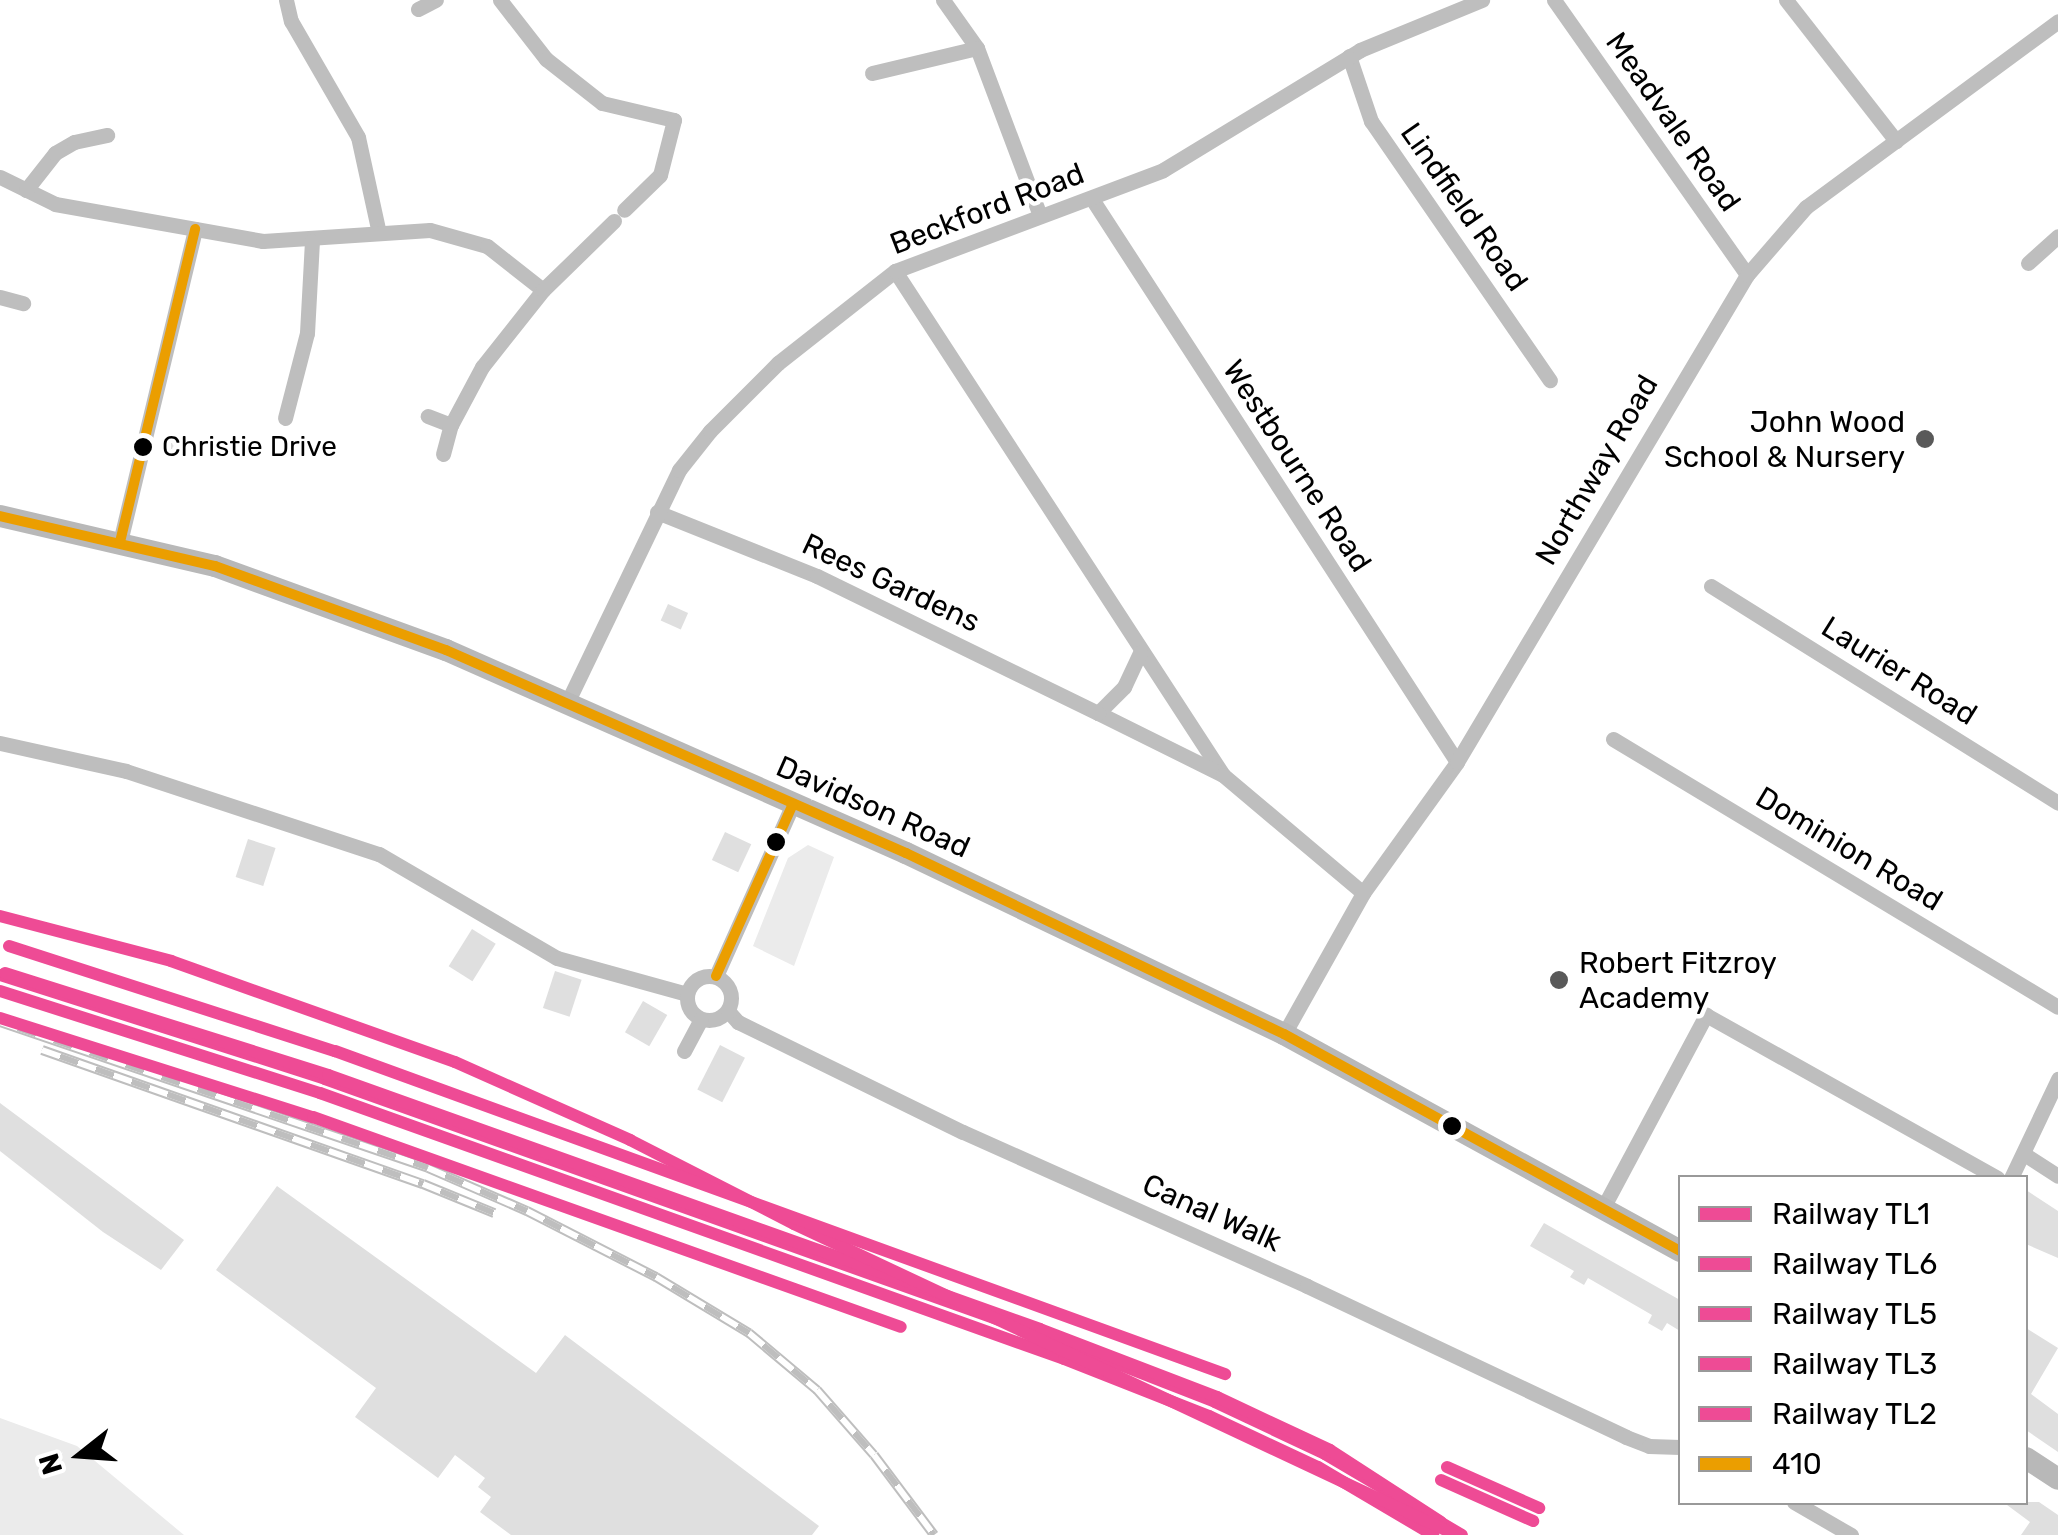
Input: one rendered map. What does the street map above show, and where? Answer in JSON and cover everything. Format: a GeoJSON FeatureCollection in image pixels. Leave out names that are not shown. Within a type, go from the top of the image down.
{"type":"FeatureCollection","features":[{"type":"Feature","properties":{"kind":"street"},"geometry":{"type":"LineString","coordinates":[[286,0],[291,21],[358,136],[379,234]]}},
{"type":"Feature","properties":{"kind":"street"},"geometry":{"type":"LineString","coordinates":[[418,9],[436,0]]}},
{"type":"Feature","properties":{"kind":"street"},"geometry":{"type":"LineString","coordinates":[[443,454],[452,425],[482,368],[543,290],[660,175],[674,120],[602,103],[546,59],[500,0]]}},
{"type":"Feature","properties":{"kind":"street"},"geometry":{"type":"LineString","coordinates":[[943,0],[978,48],[1040,216]]}},
{"type":"Feature","properties":{"kind":"street","name":"Beckford Road"},"geometry":{"type":"LineString","coordinates":[[566,703],[678,470],[710,430],[778,362],[895,271],[1163,170],[1349,56],[1482,0]]}},
{"type":"Feature","properties":{"kind":"street","name":"Meadvale Road"},"geometry":{"type":"LineString","coordinates":[[1554,0],[1747,275]]}},
{"type":"Feature","properties":{"kind":"street"},"geometry":{"type":"LineString","coordinates":[[1786,0],[1896,141]]}},
{"type":"Feature","properties":{"kind":"street","name":"Northway Road"},"geometry":{"type":"LineString","coordinates":[[1284,1034],[1363,893],[1457,762],[1747,275],[1806,207],[2058,21]]}},
{"type":"Feature","properties":{"kind":"street"},"geometry":{"type":"LineString","coordinates":[[872,73],[978,48]]}},
{"type":"Feature","properties":{"kind":"street","name":"Lindfield Road"},"geometry":{"type":"LineString","coordinates":[[1349,56],[1372,121],[1550,380]]}},
{"type":"Feature","properties":{"kind":"street"},"geometry":{"type":"LineString","coordinates":[[26,190],[55,153],[74,142],[107,135]]}},
{"type":"Feature","properties":{"kind":"street"},"geometry":{"type":"LineString","coordinates":[[0,178],[55,204],[263,241],[312,242],[430,230],[487,246],[543,290]]}},
{"type":"Feature","properties":{"kind":"street","name":"Westbourne Road"},"geometry":{"type":"LineString","coordinates":[[1092,199],[1457,762]]}},
{"type":"Feature","properties":{"kind":"street"},"geometry":{"type":"LineString","coordinates":[[120,542],[195,229]]}},
{"type":"Feature","properties":{"kind":"street"},"geometry":{"type":"LineString","coordinates":[[2028,263],[2058,236]]}},
{"type":"Feature","properties":{"kind":"street"},"geometry":{"type":"LineString","coordinates":[[285,418],[307,333],[312,242]]}},
{"type":"Feature","properties":{"kind":"street","name":"Rees Gardens"},"geometry":{"type":"LineString","coordinates":[[895,271],[1222,775]]}},
{"type":"Feature","properties":{"kind":"street"},"geometry":{"type":"LineString","coordinates":[[0,297],[24,303]]}},
{"type":"Feature","properties":{"kind":"street"},"geometry":{"type":"LineString","coordinates":[[428,416],[452,425]]}},
{"type":"Feature","properties":{"kind":"street","name":"Rees Gardens"},"geometry":{"type":"LineString","coordinates":[[657,512],[817,576],[1222,775],[1363,893]]}},
{"type":"Feature","properties":{"kind":"street","name":"Davidson Road"},"geometry":{"type":"LineString","coordinates":[[0,516],[215,566],[351,613],[566,703],[906,852],[1284,1034],[1678,1250]]}},
{"type":"Feature","properties":{"kind":"street","name":"Laurier Road"},"geometry":{"type":"LineString","coordinates":[[1711,586],[2058,803]]}},
{"type":"Feature","properties":{"kind":"street"},"geometry":{"type":"LineString","coordinates":[[1098,714],[1124,688],[1140,653]]}},
{"type":"Feature","properties":{"kind":"street","name":"Dominion Road"},"geometry":{"type":"LineString","coordinates":[[1612,738],[2058,1007]]}},
{"type":"Feature","properties":{"kind":"street"},"geometry":{"type":"LineString","coordinates":[[0,744],[126,772],[379,854],[558,958],[687,994]]}},
{"type":"Feature","properties":{"kind":"street"},"geometry":{"type":"LineString","coordinates":[[716,976],[792,804]]}},
{"type":"Feature","properties":{"kind":"street"},"geometry":{"type":"LineString","coordinates":[[716,976],[731,991],[728,1011],[716,1020],[701,1019],[690,1009],[687,994],[698,978],[716,976]]}},
{"type":"Feature","properties":{"kind":"street","name":"Canal Walk"},"geometry":{"type":"LineString","coordinates":[[728,1011],[738,1022],[963,1132],[1307,1286],[1626,1437],[1649,1446],[1678,1447]]}},
{"type":"Feature","properties":{"kind":"street"},"geometry":{"type":"LineString","coordinates":[[1604,1206],[1706,1015],[1993,1175]]}},
{"type":"Feature","properties":{"kind":"street"},"geometry":{"type":"LineString","coordinates":[[684,1051],[701,1019]]}},
{"type":"Feature","properties":{"kind":"street"},"geometry":{"type":"LineString","coordinates":[[2013,1175],[2058,1078]]}},
{"type":"Feature","properties":{"kind":"street"},"geometry":{"type":"LineString","coordinates":[[2024,1154],[2058,1176]]}},
{"type":"Feature","properties":{"kind":"street"},"geometry":{"type":"LineString","coordinates":[[2028,1459],[2058,1479]]}},
{"type":"Feature","properties":{"kind":"street"},"geometry":{"type":"LineString","coordinates":[[1799,1505],[1850,1535]]}},
{"type":"Feature","properties":{"kind":"shaded area"},"geometry":{"type":"Polygon","coordinates":[[[808,845],[834,857],[794,966],[753,946],[788,858],[808,845]]]}},
{"type":"Feature","properties":{"kind":"shaded area"},"geometry":{"type":"Polygon","coordinates":[[[0,1418],[77,1446],[184,1535],[0,1535],[0,1418]]]}},
{"type":"Feature","properties":{"kind":"building"},"geometry":{"type":"Polygon","coordinates":[[[170,432],[186,435],[182,452],[167,449],[170,432]]]}},
{"type":"Feature","properties":{"kind":"building"},"geometry":{"type":"Polygon","coordinates":[[[668,604],[688,613],[681,629],[661,620],[668,604]]]}},
{"type":"Feature","properties":{"kind":"building"},"geometry":{"type":"Polygon","coordinates":[[[725,832],[751,844],[738,872],[712,860],[725,832]]]}},
{"type":"Feature","properties":{"kind":"building"},"geometry":{"type":"Polygon","coordinates":[[[248,839],[276,848],[263,886],[236,877],[248,839]]]}},
{"type":"Feature","properties":{"kind":"building"},"geometry":{"type":"Polygon","coordinates":[[[472,929],[496,944],[472,981],[449,966],[472,929]]]}},
{"type":"Feature","properties":{"kind":"building"},"geometry":{"type":"Polygon","coordinates":[[[555,971],[582,980],[570,1017],[543,1008],[555,971]]]}},
{"type":"Feature","properties":{"kind":"building"},"geometry":{"type":"Polygon","coordinates":[[[643,1001],[667,1015],[649,1046],[625,1032],[643,1001]]]}},
{"type":"Feature","properties":{"kind":"building"},"geometry":{"type":"Polygon","coordinates":[[[720,1045],[745,1058],[722,1102],[697,1090],[720,1045]]]}},
{"type":"Feature","properties":{"kind":"building"},"geometry":{"type":"Polygon","coordinates":[[[0,1103],[184,1240],[161,1270],[103,1232],[0,1151],[0,1103]]]}},
{"type":"Feature","properties":{"kind":"building"},"geometry":{"type":"Polygon","coordinates":[[[277,1186],[536,1373],[565,1335],[819,1526],[812,1535],[511,1535],[480,1512],[491,1497],[478,1487],[485,1478],[455,1455],[438,1478],[355,1417],[376,1388],[216,1270],[277,1186]]]}},
{"type":"Feature","properties":{"kind":"building"},"geometry":{"type":"Polygon","coordinates":[[[2028,1191],[2058,1211],[2058,1258],[2028,1245],[2028,1191]]]}},
{"type":"Feature","properties":{"kind":"building"},"geometry":{"type":"Polygon","coordinates":[[[1544,1223],[1678,1299],[1678,1330],[1667,1323],[1662,1331],[1648,1323],[1652,1315],[1588,1278],[1584,1285],[1570,1277],[1574,1271],[1530,1246],[1544,1223]]]}},
{"type":"Feature","properties":{"kind":"building"},"geometry":{"type":"Polygon","coordinates":[[[2028,1329],[2058,1348],[2031,1394],[2058,1414],[2058,1452],[2028,1431],[2028,1329]]]}},
{"type":"Feature","properties":{"kind":"building"},"geometry":{"type":"Polygon","coordinates":[[[2039,1502],[2058,1515],[2058,1535],[2021,1535],[2030,1522],[2007,1505],[2039,1502]]]}},
{"type":"Feature","properties":{"kind":"railway"},"geometry":{"type":"LineString","coordinates":[[0,1022],[428,1168],[527,1211],[656,1277],[749,1333],[817,1390],[874,1455],[934,1535]]}},
{"type":"Feature","properties":{"kind":"railway"},"geometry":{"type":"LineString","coordinates":[[42,1050],[423,1184],[494,1213]]}},
{"type":"Feature","properties":{"kind":"rail line","name":"TL3"},"geometry":{"type":"LineString","coordinates":[[0,916],[171,961],[455,1062],[630,1140],[794,1224],[1456,1535]]}},
{"type":"Feature","properties":{"kind":"rail line","name":"TL2"},"geometry":{"type":"LineString","coordinates":[[9,946],[335,1051],[1225,1374]]}},
{"type":"Feature","properties":{"kind":"rail line","name":"TL5"},"geometry":{"type":"LineString","coordinates":[[5,973],[328,1075],[1040,1329],[1217,1397],[1330,1450],[1441,1522]]}},
{"type":"Feature","properties":{"kind":"rail line","name":"TL1"},"geometry":{"type":"LineString","coordinates":[[0,975],[325,1079],[1069,1345],[1215,1402],[1325,1454],[1462,1535]]}},
{"type":"Feature","properties":{"kind":"rail line","name":"TL6"},"geometry":{"type":"LineString","coordinates":[[0,991],[320,1093],[1064,1359],[1209,1416],[1318,1467],[1433,1535]]}},
{"type":"Feature","properties":{"kind":"rail line","name":"TL3"},"geometry":{"type":"LineString","coordinates":[[0,1018],[313,1117],[901,1327]]}},
{"type":"Feature","properties":{"kind":"rail line","name":"TL2"},"geometry":{"type":"LineString","coordinates":[[1447,1467],[1539,1508]]}},
{"type":"Feature","properties":{"kind":"rail line","name":"TL5"},"geometry":{"type":"LineString","coordinates":[[1441,1480],[1533,1521]]}},
{"type":"Feature","properties":{"kind":"transit line","name":"410"},"geometry":{"type":"LineString","coordinates":[[120,542],[195,229]]}},
{"type":"Feature","properties":{"kind":"transit line","name":"410"},"geometry":{"type":"LineString","coordinates":[[0,516],[215,566],[446,650],[906,853],[1284,1034],[1678,1250]]}},
{"type":"Feature","properties":{"kind":"transit line","name":"410"},"geometry":{"type":"LineString","coordinates":[[716,976],[793,804]]}},
{"type":"Feature","properties":{"kind":"place","name":"John Wood School & Nursery"},"geometry":{"type":"Point","coordinates":[1925,439]}},
{"type":"Feature","properties":{"kind":"place","name":"Christie Drive"},"geometry":{"type":"Point","coordinates":[143,447]}},
{"type":"Feature","properties":{"kind":"place","name":"Robert Fitzroy Academy"},"geometry":{"type":"Point","coordinates":[1559,980]}}]}
